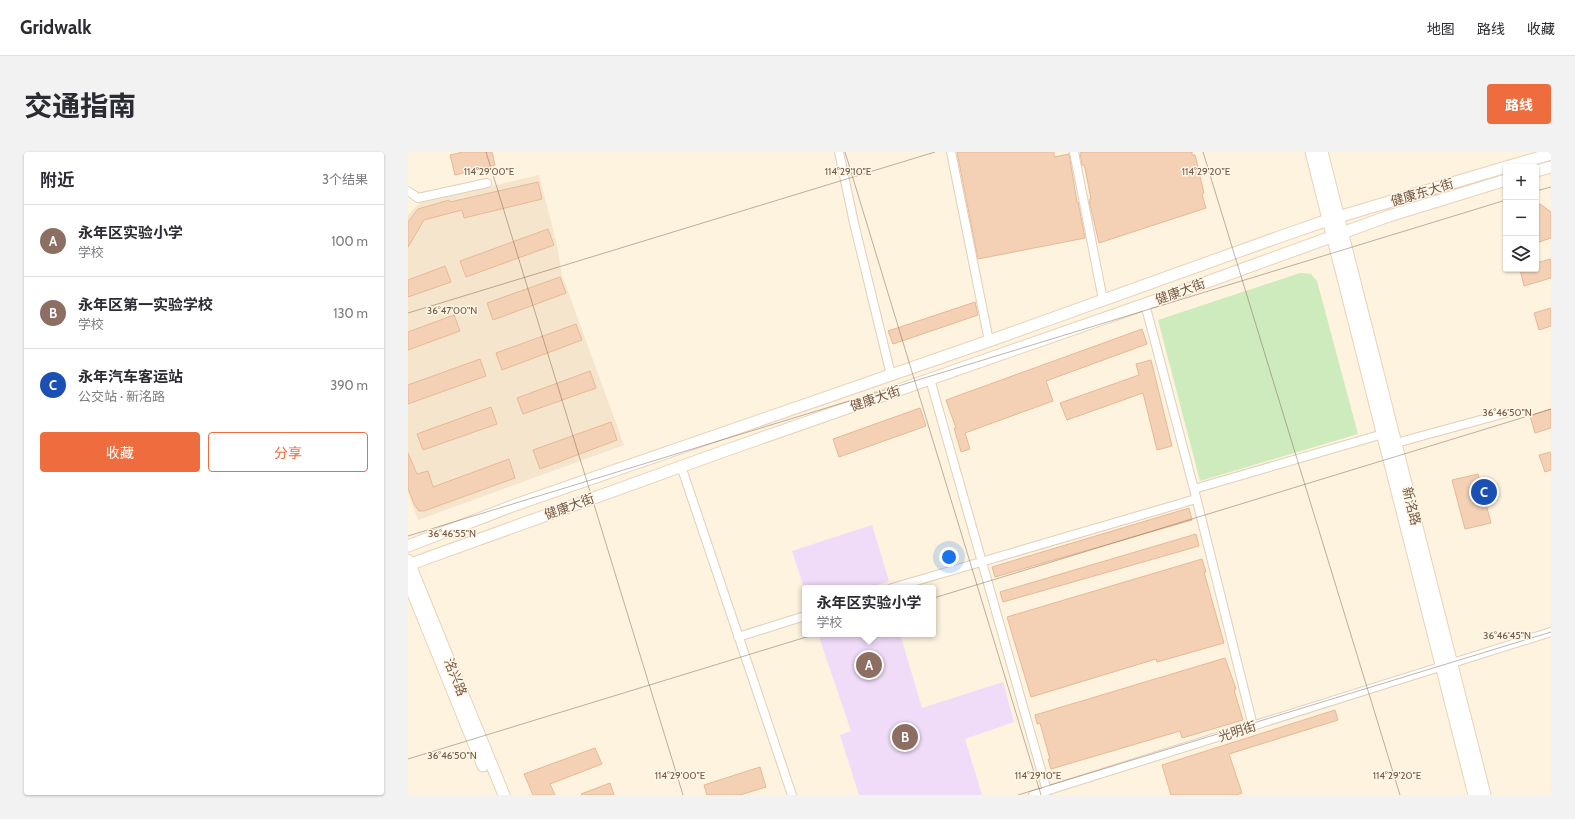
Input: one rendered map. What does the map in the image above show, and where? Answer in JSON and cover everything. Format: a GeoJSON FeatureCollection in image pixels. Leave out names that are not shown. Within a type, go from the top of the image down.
{"type":"FeatureCollection","features":[{"type":"Feature","properties":{"kind":"main road"},"geometry":{"type":"LineString","coordinates":[[1311,152],[1333,219]]}},
{"type":"Feature","properties":{"kind":"main road"},"geometry":{"type":"LineString","coordinates":[[1322,152],[1333,219]]}},
{"type":"Feature","properties":{"kind":"main road","name":"健康东大街"},"geometry":{"type":"LineString","coordinates":[[1516,164],[1551,154]]}},
{"type":"Feature","properties":{"kind":"main road"},"geometry":{"type":"LineString","coordinates":[[1539,170],[1551,167]]}},
{"type":"Feature","properties":{"kind":"main road","name":"健康东大街"},"geometry":{"type":"LineString","coordinates":[[1333,219],[1503,168]]}},
{"type":"Feature","properties":{"kind":"main road","name":"健康东大街"},"geometry":{"type":"LineString","coordinates":[[1337,235],[1389,216],[1503,181]]}},
{"type":"Feature","properties":{"kind":"main road","name":"健康大街"},"geometry":{"type":"LineString","coordinates":[[408,546],[515,505],[989,341],[1333,219]]}},
{"type":"Feature","properties":{"kind":"main road","name":"新洺路"},"geometry":{"type":"LineString","coordinates":[[1333,219],[1383,434],[1485,795]]}},
{"type":"Feature","properties":{"kind":"main road","name":"健康大街"},"geometry":{"type":"LineString","coordinates":[[409,563],[1337,235]]}},
{"type":"Feature","properties":{"kind":"main road","name":"新洺路"},"geometry":{"type":"LineString","coordinates":[[1337,235],[1396,443],[1447,664],[1474,795]]}},
{"type":"Feature","properties":{"kind":"main road","name":"洺兴路"},"geometry":{"type":"LineString","coordinates":[[409,563],[504,795]]}},
{"type":"Feature","properties":{"kind":"main road","name":"洺兴路"},"geometry":{"type":"LineString","coordinates":[[408,581],[496,795]]}},
{"type":"Feature","properties":{"kind":"street"},"geometry":{"type":"LineString","coordinates":[[839,152],[854,223],[891,375]]}},
{"type":"Feature","properties":{"kind":"street"},"geometry":{"type":"LineString","coordinates":[[951,152],[989,341]]}},
{"type":"Feature","properties":{"kind":"street"},"geometry":{"type":"LineString","coordinates":[[1074,152],[1103,300]]}},
{"type":"Feature","properties":{"kind":"street"},"geometry":{"type":"LineString","coordinates":[[408,191],[418,198],[487,183]]}},
{"type":"Feature","properties":{"kind":"street"},"geometry":{"type":"LineString","coordinates":[[1145,304],[1194,489],[1253,726]]}},
{"type":"Feature","properties":{"kind":"street"},"geometry":{"type":"LineString","coordinates":[[930,380],[1047,791]]}},
{"type":"Feature","properties":{"kind":"street"},"geometry":{"type":"LineString","coordinates":[[1396,443],[1506,413]]}},
{"type":"Feature","properties":{"kind":"street"},"geometry":{"type":"LineString","coordinates":[[1194,489],[1383,434]]}},
{"type":"Feature","properties":{"kind":"street"},"geometry":{"type":"LineString","coordinates":[[681,466],[792,795]]}},
{"type":"Feature","properties":{"kind":"street"},"geometry":{"type":"LineString","coordinates":[[902,585],[1196,499]]}},
{"type":"Feature","properties":{"kind":"street"},"geometry":{"type":"LineString","coordinates":[[738,638],[802,617]]}},
{"type":"Feature","properties":{"kind":"street","name":"光明街"},"geometry":{"type":"LineString","coordinates":[[1033,795],[1551,632]]}},
{"type":"Feature","properties":{"kind":"shaded area"},"geometry":{"type":"Polygon","coordinates":[[[539,175],[557,245],[562,275],[624,445],[418,520],[408,493],[408,215],[420,203],[539,175]]]}},
{"type":"Feature","properties":{"kind":"shaded area"},"geometry":{"type":"Polygon","coordinates":[[[872,525],[889,581],[877,585],[803,585],[792,551],[872,525]]]}},
{"type":"Feature","properties":{"kind":"shaded area"},"geometry":{"type":"Polygon","coordinates":[[[819,637],[901,637],[922,708],[1003,682],[1014,722],[965,739],[982,795],[859,795],[840,735],[851,731],[819,637]]]}},
{"type":"Feature","properties":{"kind":"green space"},"geometry":{"type":"Polygon","coordinates":[[[1300,273],[1311,274],[1317,281],[1358,434],[1200,481],[1158,320],[1300,273]]]}},
{"type":"Feature","properties":{"kind":"building"},"geometry":{"type":"Polygon","coordinates":[[[463,152],[492,152],[495,165],[455,175],[450,155],[463,152]]]}},
{"type":"Feature","properties":{"kind":"building"},"geometry":{"type":"Polygon","coordinates":[[[957,152],[1054,152],[1054,157],[1069,154],[1085,238],[978,259],[957,152]]]}},
{"type":"Feature","properties":{"kind":"building"},"geometry":{"type":"Polygon","coordinates":[[[1192,152],[1192,155],[1195,155],[1206,208],[1099,243],[1089,200],[1091,199],[1085,168],[1084,165],[1082,165],[1080,153],[1192,152]]]}},
{"type":"Feature","properties":{"kind":"building"},"geometry":{"type":"Polygon","coordinates":[[[538,182],[542,199],[464,218],[462,210],[424,220],[408,247],[408,222],[418,209],[449,200],[450,202],[538,182]]]}},
{"type":"Feature","properties":{"kind":"building"},"geometry":{"type":"Polygon","coordinates":[[[1539,204],[1551,212],[1551,238],[1539,242],[1539,236],[1539,204]]]}},
{"type":"Feature","properties":{"kind":"building"},"geometry":{"type":"Polygon","coordinates":[[[548,229],[554,245],[466,277],[460,261],[548,229]]]}},
{"type":"Feature","properties":{"kind":"building"},"geometry":{"type":"Polygon","coordinates":[[[1551,259],[1551,278],[1524,286],[1521,272],[1539,272],[1539,262],[1551,259]]]}},
{"type":"Feature","properties":{"kind":"building"},"geometry":{"type":"Polygon","coordinates":[[[445,266],[451,282],[408,297],[408,280],[445,266]]]}},
{"type":"Feature","properties":{"kind":"building"},"geometry":{"type":"Polygon","coordinates":[[[560,277],[566,293],[493,320],[487,303],[560,277]]]}},
{"type":"Feature","properties":{"kind":"building"},"geometry":{"type":"Polygon","coordinates":[[[975,302],[978,315],[893,344],[888,331],[975,302]]]}},
{"type":"Feature","properties":{"kind":"building"},"geometry":{"type":"Polygon","coordinates":[[[1551,308],[1551,326],[1539,330],[1534,313],[1551,308]]]}},
{"type":"Feature","properties":{"kind":"building"},"geometry":{"type":"Polygon","coordinates":[[[454,315],[460,331],[408,350],[408,332],[454,315]]]}},
{"type":"Feature","properties":{"kind":"building"},"geometry":{"type":"Polygon","coordinates":[[[576,324],[582,340],[502,370],[496,353],[576,324]]]}},
{"type":"Feature","properties":{"kind":"building"},"geometry":{"type":"Polygon","coordinates":[[[1142,329],[1147,344],[1046,381],[1053,401],[965,433],[970,449],[961,452],[954,428],[956,428],[946,400],[1142,329]]]}},
{"type":"Feature","properties":{"kind":"building"},"geometry":{"type":"Polygon","coordinates":[[[480,359],[486,376],[408,404],[408,385],[480,359]]]}},
{"type":"Feature","properties":{"kind":"building"},"geometry":{"type":"Polygon","coordinates":[[[1151,360],[1172,446],[1157,450],[1143,393],[1067,420],[1060,403],[1139,375],[1136,364],[1151,360]]]}},
{"type":"Feature","properties":{"kind":"building"},"geometry":{"type":"Polygon","coordinates":[[[590,371],[596,388],[523,414],[517,398],[590,371]]]}},
{"type":"Feature","properties":{"kind":"building"},"geometry":{"type":"Polygon","coordinates":[[[491,407],[497,424],[423,450],[417,434],[491,407]]]}},
{"type":"Feature","properties":{"kind":"building"},"geometry":{"type":"Polygon","coordinates":[[[920,408],[926,426],[839,457],[833,439],[920,408]]]}},
{"type":"Feature","properties":{"kind":"building"},"geometry":{"type":"Polygon","coordinates":[[[1551,409],[1551,428],[1535,433],[1530,416],[1551,409]]]}},
{"type":"Feature","properties":{"kind":"building"},"geometry":{"type":"Polygon","coordinates":[[[611,422],[617,440],[540,469],[533,450],[611,422]]]}},
{"type":"Feature","properties":{"kind":"building"},"geometry":{"type":"Polygon","coordinates":[[[1551,452],[1551,470],[1545,472],[1539,455],[1551,452]]]}},
{"type":"Feature","properties":{"kind":"building"},"geometry":{"type":"Polygon","coordinates":[[[408,453],[417,474],[428,471],[433,487],[509,459],[515,478],[424,511],[419,511],[414,504],[408,488],[408,453]]]}},
{"type":"Feature","properties":{"kind":"building"},"geometry":{"type":"Polygon","coordinates":[[[1478,474],[1491,523],[1465,529],[1452,480],[1478,474]]]}},
{"type":"Feature","properties":{"kind":"building"},"geometry":{"type":"Polygon","coordinates":[[[1189,508],[1192,520],[995,577],[992,567],[1189,508]]]}},
{"type":"Feature","properties":{"kind":"building"},"geometry":{"type":"Polygon","coordinates":[[[1196,534],[1199,546],[1003,602],[1000,592],[1196,534]]]}},
{"type":"Feature","properties":{"kind":"building"},"geometry":{"type":"Polygon","coordinates":[[[1202,559],[1206,572],[1204,572],[1224,643],[1157,662],[1156,659],[1031,697],[1007,617],[1202,559]]]}},
{"type":"Feature","properties":{"kind":"building"},"geometry":{"type":"Polygon","coordinates":[[[1225,658],[1236,689],[1234,690],[1243,720],[1182,738],[1180,731],[1051,769],[1048,759],[1050,759],[1040,723],[1037,724],[1035,715],[1225,658]]]}},
{"type":"Feature","properties":{"kind":"building"},"geometry":{"type":"Polygon","coordinates":[[[1335,710],[1338,720],[1229,754],[1242,793],[1236,795],[1171,795],[1162,765],[1335,710]]]}},
{"type":"Feature","properties":{"kind":"building"},"geometry":{"type":"Polygon","coordinates":[[[595,748],[602,764],[550,784],[555,795],[533,795],[524,774],[595,748]]]}},
{"type":"Feature","properties":{"kind":"building"},"geometry":{"type":"Polygon","coordinates":[[[760,767],[766,787],[740,795],[707,795],[704,785],[760,767]]]}},
{"type":"Feature","properties":{"kind":"building"},"geometry":{"type":"Polygon","coordinates":[[[610,783],[614,795],[581,794],[610,783]]]}},
{"type":"Feature","properties":{"kind":"place","name":"永年汽车客运站"},"geometry":{"type":"Point","coordinates":[1484,492]}},
{"type":"Feature","properties":{"kind":"place","name":"永年区实验小学"},"geometry":{"type":"Point","coordinates":[869,665]}},
{"type":"Feature","properties":{"kind":"place","name":"永年区第一实验学校"},"geometry":{"type":"Point","coordinates":[905,737]}}]}
